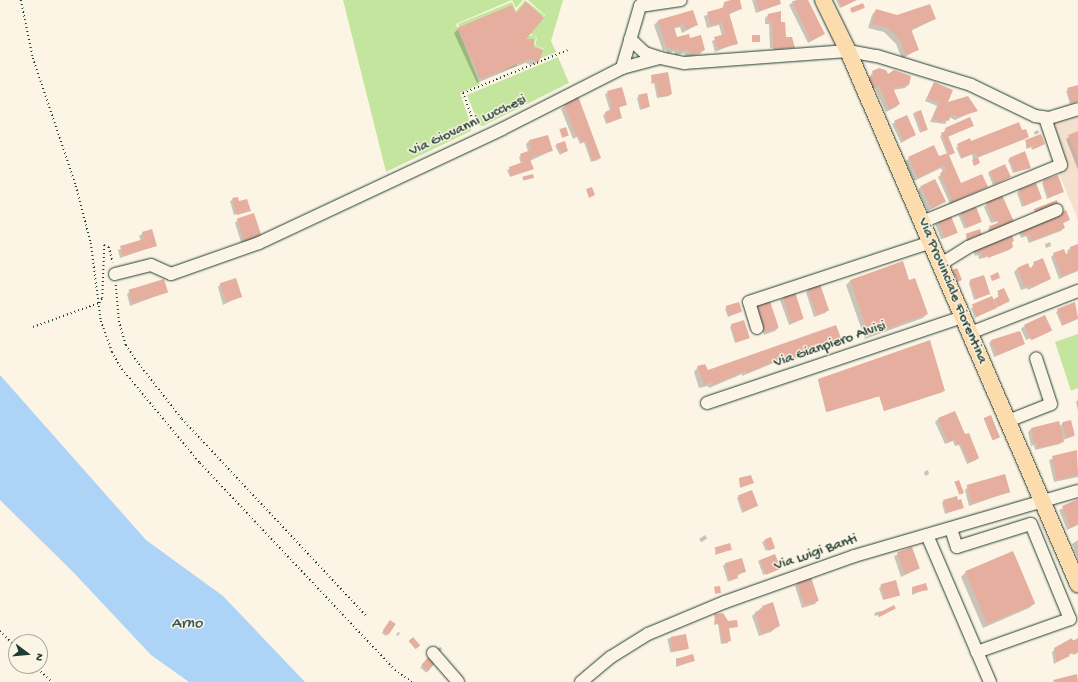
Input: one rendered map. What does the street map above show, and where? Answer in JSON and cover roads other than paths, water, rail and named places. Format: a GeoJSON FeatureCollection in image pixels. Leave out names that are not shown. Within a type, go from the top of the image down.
{"type":"FeatureCollection","features":[{"type":"Feature","properties":{"kind":"main road","name":"Via Provinciale Fiorentina"},"geometry":{"type":"LineString","coordinates":[[823,0],[848,51],[1078,584]]}},
{"type":"Feature","properties":{"kind":"street"},"geometry":{"type":"LineString","coordinates":[[622,68],[640,6],[681,0]]}},
{"type":"Feature","properties":{"kind":"street"},"geometry":{"type":"LineString","coordinates":[[630,39],[646,53],[660,58]]}},
{"type":"Feature","properties":{"kind":"street","name":"Via Giovanni Lucchesi"},"geometry":{"type":"LineString","coordinates":[[115,274],[151,265],[171,274],[259,243],[502,129],[622,68],[660,58],[684,63],[848,51],[877,56],[971,85],[1035,116],[1045,118]]}},
{"type":"Feature","properties":{"kind":"street"},"geometry":{"type":"LineString","coordinates":[[922,222],[1061,165],[1045,118],[1078,109]]}},
{"type":"Feature","properties":{"kind":"street"},"geometry":{"type":"LineString","coordinates":[[940,264],[968,247],[1057,210]]}},
{"type":"Feature","properties":{"kind":"street"},"geometry":{"type":"LineString","coordinates":[[757,328],[749,302],[931,242]]}},
{"type":"Feature","properties":{"kind":"street"},"geometry":{"type":"LineString","coordinates":[[970,333],[1078,291]]}},
{"type":"Feature","properties":{"kind":"street","name":"Via Gianpiero Alvisi"},"geometry":{"type":"LineString","coordinates":[[707,403],[963,317]]}},
{"type":"Feature","properties":{"kind":"street"},"geometry":{"type":"LineString","coordinates":[[1008,421],[1051,404],[1036,358]]}},
{"type":"Feature","properties":{"kind":"street","name":"Via Luigi Banti"},"geometry":{"type":"LineString","coordinates":[[581,682],[611,657],[648,634],[725,602],[854,556],[951,529],[1042,500],[1078,491]]}},
{"type":"Feature","properties":{"kind":"street"},"geometry":{"type":"LineString","coordinates":[[951,529],[957,548],[1031,524],[1074,617],[977,652]]}},
{"type":"Feature","properties":{"kind":"street"},"geometry":{"type":"LineString","coordinates":[[927,535],[990,682]]}},
{"type":"Feature","properties":{"kind":"street"},"geometry":{"type":"LineString","coordinates":[[433,653],[458,682]]}},
{"type":"Feature","properties":{"kind":"water","name":"Arno"},"geometry":{"type":"Polygon","coordinates":[[[0,375],[146,540],[223,596],[305,682],[189,682],[151,655],[74,573],[0,500],[0,375]]]}}]}
